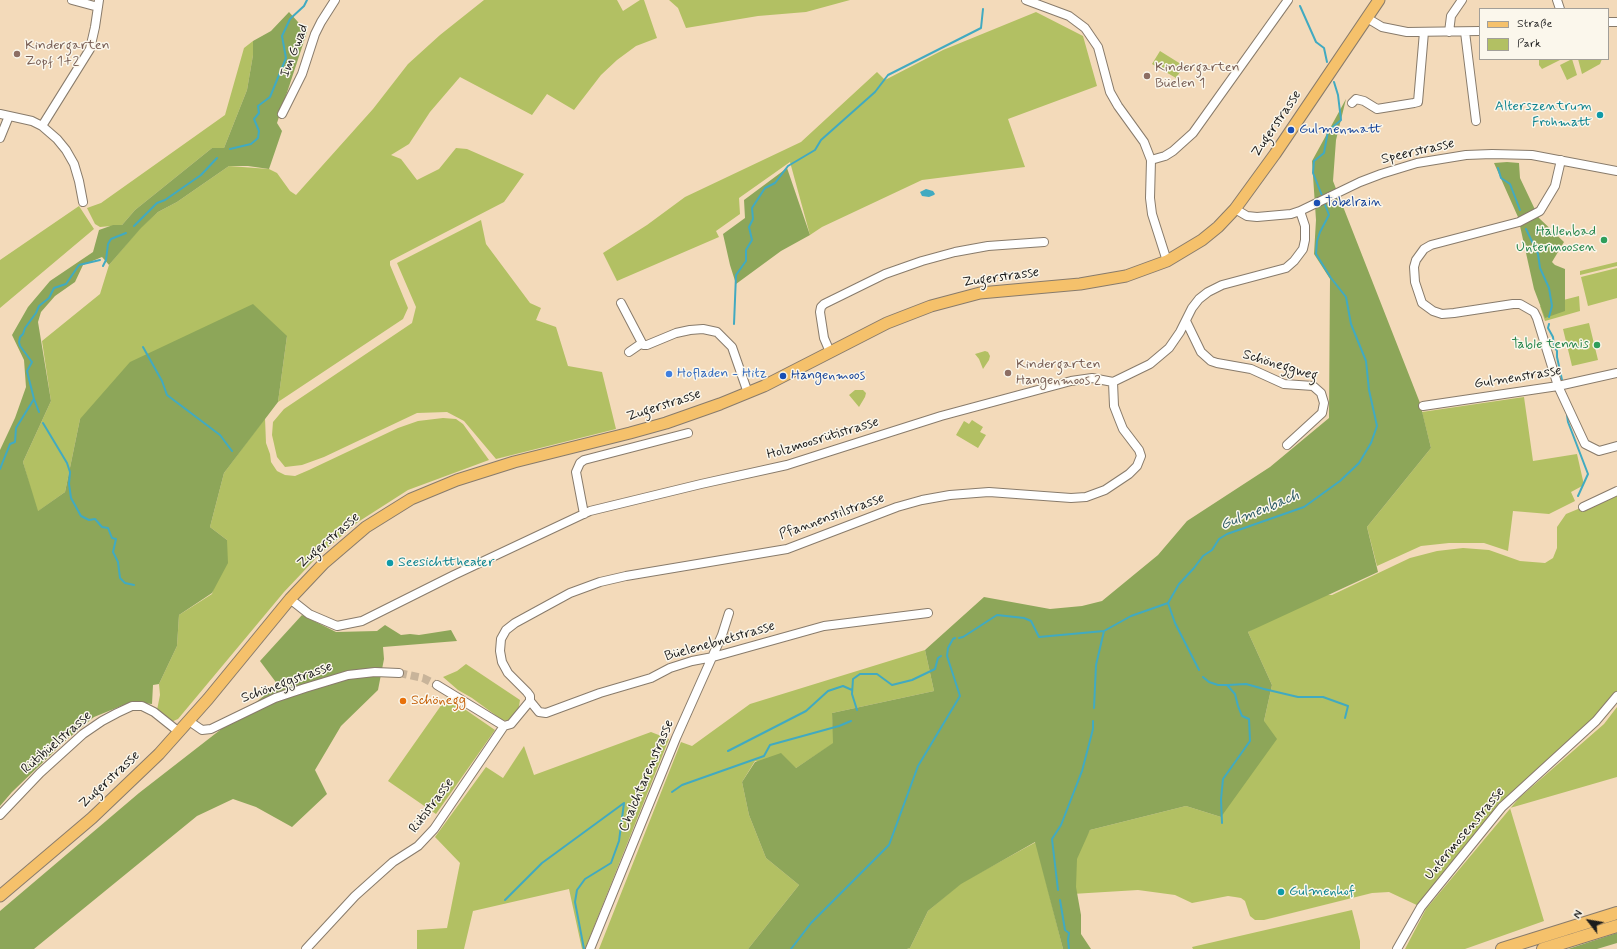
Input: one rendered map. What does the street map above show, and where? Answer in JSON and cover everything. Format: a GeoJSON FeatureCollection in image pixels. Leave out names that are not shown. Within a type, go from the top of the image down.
{"type":"FeatureCollection","features":[{"type":"Feature","properties":{"kind":"highway"},"geometry":{"type":"LineString","coordinates":[[1502,949],[1617,913]]}},
{"type":"Feature","properties":{"kind":"highway"},"geometry":{"type":"LineString","coordinates":[[1543,949],[1617,926]]}},
{"type":"Feature","properties":{"kind":"main road","name":"Zugerstrasse"},"geometry":{"type":"LineString","coordinates":[[0,896],[92,818],[143,770],[189,721],[290,599],[346,542],[366,527],[412,499],[457,480],[514,462],[666,423],[748,393],[906,315],[931,306],[980,293],[1080,284],[1126,276],[1167,261],[1202,240],[1218,227],[1235,209],[1263,171],[1379,0]]}},
{"type":"Feature","properties":{"kind":"street"},"geometry":{"type":"LineString","coordinates":[[42,126],[90,49],[96,27],[98,3],[72,0]]}},
{"type":"Feature","properties":{"kind":"street","name":"Im Gwad"},"geometry":{"type":"LineString","coordinates":[[282,114],[302,74],[315,34],[335,0]]}},
{"type":"Feature","properties":{"kind":"street"},"geometry":{"type":"LineString","coordinates":[[1026,0],[1043,3],[1069,16],[1085,28],[1098,47],[1110,92],[1118,106],[1144,142],[1151,160],[1150,198],[1152,214],[1167,261]]}},
{"type":"Feature","properties":{"kind":"street"},"geometry":{"type":"LineString","coordinates":[[1151,160],[1166,156],[1193,133],[1288,0]]}},
{"type":"Feature","properties":{"kind":"street"},"geometry":{"type":"LineString","coordinates":[[1449,32],[1451,16],[1462,0]]}},
{"type":"Feature","properties":{"kind":"street"},"geometry":{"type":"LineString","coordinates":[[1367,18],[1377,25],[1393,30],[1424,32],[1479,31]]}},
{"type":"Feature","properties":{"kind":"street"},"geometry":{"type":"LineString","coordinates":[[1352,103],[1356,99],[1364,101],[1377,109],[1418,102],[1424,32]]}},
{"type":"Feature","properties":{"kind":"street"},"geometry":{"type":"LineString","coordinates":[[1465,32],[1476,121]]}},
{"type":"Feature","properties":{"kind":"street"},"geometry":{"type":"LineString","coordinates":[[0,114],[32,121],[42,126],[57,138],[71,158],[79,181],[83,202]]}},
{"type":"Feature","properties":{"kind":"street"},"geometry":{"type":"LineString","coordinates":[[0,138],[9,116]]}},
{"type":"Feature","properties":{"kind":"street","name":"Speerstrasse"},"geometry":{"type":"LineString","coordinates":[[1235,209],[1246,216],[1256,218],[1282,216],[1300,211],[1381,174],[1417,163],[1466,155],[1532,155],[1617,171]]}},
{"type":"Feature","properties":{"kind":"street"},"geometry":{"type":"LineString","coordinates":[[1561,160],[1555,186],[1540,211],[1519,222],[1431,245],[1424,249],[1416,260],[1414,274],[1417,290],[1422,303],[1437,313],[1454,313],[1504,304],[1520,304],[1534,312],[1558,386],[1585,444],[1599,451],[1617,446]]}},
{"type":"Feature","properties":{"kind":"street"},"geometry":{"type":"LineString","coordinates":[[1113,382],[1150,364],[1159,356],[1176,339],[1192,308],[1199,299],[1208,292],[1222,285],[1286,268],[1294,261],[1303,249],[1305,240],[1305,226],[1300,211]]}},
{"type":"Feature","properties":{"kind":"street"},"geometry":{"type":"LineString","coordinates":[[830,352],[824,338],[820,312],[821,307],[824,304],[885,274],[922,261],[955,252],[988,246],[1044,242]]}},
{"type":"Feature","properties":{"kind":"street"},"geometry":{"type":"LineString","coordinates":[[621,303],[642,344]]}},
{"type":"Feature","properties":{"kind":"street","name":"Schöneggweg"},"geometry":{"type":"LineString","coordinates":[[1186,321],[1201,352],[1211,361],[1217,364],[1251,369],[1284,384],[1313,386],[1321,393],[1324,403],[1322,413],[1287,445]]}},
{"type":"Feature","properties":{"kind":"street"},"geometry":{"type":"LineString","coordinates":[[629,352],[642,344],[647,345],[676,333],[703,329],[717,332],[732,347],[748,393]]}},
{"type":"Feature","properties":{"kind":"street","name":"Gulmenstrasse"},"geometry":{"type":"LineString","coordinates":[[1423,406],[1558,386],[1617,373]]}},
{"type":"Feature","properties":{"kind":"street","name":"Holzmoosrütistrasse"},"geometry":{"type":"LineString","coordinates":[[290,599],[309,614],[337,626],[362,621],[590,511],[787,465],[941,416],[1071,381],[1092,378],[1113,382]]}},
{"type":"Feature","properties":{"kind":"street","name":"Pfannenstilstrasse"},"geometry":{"type":"LineString","coordinates":[[530,701],[530,696],[508,673],[502,662],[500,651],[501,639],[506,630],[515,622],[576,591],[600,582],[626,576],[787,549],[897,507],[922,500],[950,495],[989,492],[1071,498],[1086,497],[1105,490],[1129,474],[1137,466],[1141,456],[1140,450],[1123,429],[1118,419],[1114,406],[1113,382]]}},
{"type":"Feature","properties":{"kind":"street"},"geometry":{"type":"LineString","coordinates":[[584,514],[576,472],[580,463],[584,460],[688,433]]}},
{"type":"Feature","properties":{"kind":"street"},"geometry":{"type":"LineString","coordinates":[[1583,507],[1617,492]]}},
{"type":"Feature","properties":{"kind":"street","name":"Chalchtarenstrasse"},"geometry":{"type":"LineString","coordinates":[[590,949],[667,759],[713,657],[729,613]]}},
{"type":"Feature","properties":{"kind":"street","name":"Büelenebnetstrasse"},"geometry":{"type":"LineString","coordinates":[[530,701],[539,712],[546,714],[600,693],[651,678],[670,668],[692,660],[713,657],[824,626],[928,613]]}},
{"type":"Feature","properties":{"kind":"street","name":"Schöneggstrasse"},"geometry":{"type":"LineString","coordinates":[[189,721],[202,730],[211,729],[275,698],[348,675],[375,672],[399,673]]}},
{"type":"Feature","properties":{"kind":"street"},"geometry":{"type":"LineString","coordinates":[[437,685],[504,726]]}},
{"type":"Feature","properties":{"kind":"street","name":"Untermosenstrasse"},"geometry":{"type":"LineString","coordinates":[[1397,949],[1421,907],[1502,807],[1596,722],[1617,696]]}},
{"type":"Feature","properties":{"kind":"street","name":"Rütistrasse"},"geometry":{"type":"LineString","coordinates":[[306,949],[355,896],[393,862],[418,846],[434,829],[504,726],[511,724],[530,701]]}},
{"type":"Feature","properties":{"kind":"street","name":"Rütibüelstrasse"},"geometry":{"type":"LineString","coordinates":[[0,815],[25,788],[71,745],[91,728],[117,712],[132,706],[142,706],[154,712],[167,724],[179,732]]}},
{"type":"Feature","properties":{"kind":"green space"},"geometry":{"type":"Polygon","coordinates":[[[484,0],[617,0],[623,11],[640,0],[644,0],[657,38],[636,46],[617,60],[601,75],[574,110],[547,94],[532,115],[460,77],[430,112],[409,144],[391,155],[401,159],[417,180],[439,169],[456,148],[467,149],[524,174],[504,202],[390,261],[390,265],[408,308],[403,319],[278,402],[287,336],[80,419],[65,492],[37,512],[23,462],[51,401],[42,341],[100,294],[109,265],[141,227],[158,212],[177,202],[229,166],[269,169],[277,173],[290,191],[296,195],[373,109],[408,64],[440,35],[484,0]]]}},
{"type":"Feature","properties":{"kind":"green space"},"geometry":{"type":"Polygon","coordinates":[[[669,0],[850,0],[806,12],[758,16],[686,28],[678,8],[669,0]]]}},
{"type":"Feature","properties":{"kind":"green space"},"geometry":{"type":"Polygon","coordinates":[[[289,12],[307,32],[277,123],[282,131],[269,169],[248,166],[229,166],[177,202],[158,212],[141,228],[109,265],[102,257],[83,265],[75,282],[55,296],[41,312],[38,322],[51,401],[23,462],[38,511],[65,492],[80,419],[130,362],[253,304],[287,336],[278,402],[224,473],[210,527],[227,540],[228,563],[212,593],[179,615],[177,646],[159,684],[153,685],[152,704],[131,702],[94,717],[65,741],[12,792],[0,806],[0,450],[15,418],[26,387],[24,360],[12,335],[28,307],[50,281],[93,252],[99,230],[113,225],[122,225],[135,210],[212,148],[224,148],[247,90],[253,55],[253,41],[271,31],[289,12]]]}},
{"type":"Feature","properties":{"kind":"green space"},"geometry":{"type":"Polygon","coordinates":[[[1036,12],[1083,36],[1097,86],[1008,119],[1025,167],[922,180],[822,227],[810,235],[790,162],[739,198],[740,214],[716,231],[719,237],[617,281],[603,253],[647,225],[685,197],[801,142],[877,72],[885,80],[943,50],[1036,12]]]}},
{"type":"Feature","properties":{"kind":"green space"},"geometry":{"type":"Polygon","coordinates":[[[253,41],[253,55],[247,90],[224,148],[212,148],[135,210],[122,225],[100,227],[95,224],[87,208],[101,203],[225,115],[244,48],[253,41]]]}},
{"type":"Feature","properties":{"kind":"green space"},"geometry":{"type":"Polygon","coordinates":[[[1160,51],[1184,66],[1176,78],[1152,64],[1160,51]]]}},
{"type":"Feature","properties":{"kind":"green space"},"geometry":{"type":"Polygon","coordinates":[[[1539,60],[1560,60],[1542,69],[1539,65],[1539,60]]]}},
{"type":"Feature","properties":{"kind":"green space"},"geometry":{"type":"Polygon","coordinates":[[[1572,60],[1577,75],[1567,80],[1560,65],[1572,60]]]}},
{"type":"Feature","properties":{"kind":"green space"},"geometry":{"type":"Polygon","coordinates":[[[1578,60],[1602,60],[1600,64],[1582,74],[1578,60]]]}},
{"type":"Feature","properties":{"kind":"green space"},"geometry":{"type":"Polygon","coordinates":[[[1346,99],[1336,140],[1333,181],[1420,403],[1431,448],[1367,527],[1378,572],[1248,632],[1272,685],[1264,721],[1277,739],[1221,817],[1186,806],[1090,830],[1077,859],[1076,887],[1081,915],[1081,934],[1091,949],[1063,949],[1035,842],[961,884],[928,911],[910,948],[748,949],[799,885],[766,858],[749,815],[742,782],[755,762],[781,753],[796,768],[833,743],[832,713],[934,691],[925,650],[984,597],[1050,609],[1082,606],[1102,601],[1158,555],[1187,521],[1270,467],[1329,418],[1330,279],[1314,254],[1316,220],[1312,161],[1346,99]]]}},
{"type":"Feature","properties":{"kind":"green space"},"geometry":{"type":"Polygon","coordinates":[[[1494,163],[1519,163],[1520,178],[1539,218],[1564,242],[1552,262],[1555,265],[1565,269],[1565,311],[1545,318],[1534,289],[1518,217],[1494,163]]]}},
{"type":"Feature","properties":{"kind":"green space"},"geometry":{"type":"Polygon","coordinates":[[[787,168],[810,235],[781,251],[736,284],[723,234],[745,218],[744,200],[787,168]]]}},
{"type":"Feature","properties":{"kind":"green space"},"geometry":{"type":"Polygon","coordinates":[[[79,206],[94,229],[0,308],[0,260],[79,206]]]}},
{"type":"Feature","properties":{"kind":"green space"},"geometry":{"type":"Polygon","coordinates":[[[481,220],[486,244],[530,303],[541,308],[536,320],[556,327],[568,366],[602,372],[616,429],[496,459],[464,421],[447,412],[417,413],[324,457],[302,465],[285,467],[277,457],[272,435],[273,422],[284,409],[412,323],[416,307],[397,263],[481,220]]]}},
{"type":"Feature","properties":{"kind":"green space"},"geometry":{"type":"Polygon","coordinates":[[[1617,262],[1617,266],[1580,275],[1580,271],[1617,262]]]}},
{"type":"Feature","properties":{"kind":"green space"},"geometry":{"type":"Polygon","coordinates":[[[1617,268],[1617,298],[1588,306],[1581,277],[1617,268]]]}},
{"type":"Feature","properties":{"kind":"green space"},"geometry":{"type":"Polygon","coordinates":[[[1579,296],[1580,311],[1545,321],[1540,306],[1579,296]]]}},
{"type":"Feature","properties":{"kind":"green space"},"geometry":{"type":"Polygon","coordinates":[[[1589,323],[1598,360],[1572,366],[1563,329],[1589,323]]]}},
{"type":"Feature","properties":{"kind":"green space"},"geometry":{"type":"Polygon","coordinates":[[[985,351],[988,352],[990,356],[983,369],[975,354],[985,351]]]}},
{"type":"Feature","properties":{"kind":"green space"},"geometry":{"type":"Polygon","coordinates":[[[855,390],[863,390],[866,393],[859,407],[849,395],[855,390]]]}},
{"type":"Feature","properties":{"kind":"green space"},"geometry":{"type":"Polygon","coordinates":[[[1524,397],[1533,461],[1577,454],[1584,485],[1571,492],[1575,501],[1549,514],[1513,511],[1508,551],[1484,543],[1449,543],[1421,546],[1377,566],[1367,527],[1431,448],[1422,412],[1524,397]]]}},
{"type":"Feature","properties":{"kind":"green space"},"geometry":{"type":"Polygon","coordinates":[[[265,418],[266,443],[271,462],[277,471],[285,475],[295,476],[398,428],[418,421],[443,418],[456,419],[463,424],[489,460],[408,490],[358,522],[319,555],[284,592],[178,719],[171,722],[157,710],[160,695],[159,684],[177,646],[179,615],[212,594],[227,540],[210,527],[224,473],[265,418]]]}},
{"type":"Feature","properties":{"kind":"green space"},"geometry":{"type":"Polygon","coordinates":[[[972,420],[983,427],[980,432],[986,435],[978,448],[956,435],[964,421],[969,424],[972,420]]]}},
{"type":"Feature","properties":{"kind":"green space"},"geometry":{"type":"Polygon","coordinates":[[[1617,496],[1617,696],[1502,807],[1421,907],[1389,892],[1372,893],[1264,920],[1255,920],[1250,916],[1245,901],[1241,898],[1228,896],[1192,903],[1175,895],[1138,890],[1072,894],[1071,862],[1090,830],[1186,806],[1221,817],[1264,721],[1272,685],[1248,632],[1313,594],[1332,595],[1410,558],[1437,551],[1463,548],[1489,550],[1520,561],[1545,563],[1553,558],[1557,548],[1557,527],[1566,514],[1617,496]]]}},
{"type":"Feature","properties":{"kind":"green space"},"geometry":{"type":"Polygon","coordinates":[[[302,615],[336,632],[377,631],[385,625],[401,635],[419,635],[451,630],[457,641],[383,647],[384,659],[378,690],[341,726],[315,770],[327,794],[292,827],[256,807],[233,799],[197,816],[34,949],[0,949],[0,911],[139,793],[278,685],[260,661],[302,615]]]}},
{"type":"Feature","properties":{"kind":"green space"},"geometry":{"type":"Polygon","coordinates":[[[925,650],[934,691],[832,713],[834,743],[796,768],[755,761],[742,782],[749,815],[766,858],[799,885],[748,949],[599,949],[681,742],[692,746],[750,704],[925,650]]]}},
{"type":"Feature","properties":{"kind":"green space"},"geometry":{"type":"Polygon","coordinates":[[[466,664],[520,700],[518,712],[508,721],[502,720],[472,698],[458,690],[443,677],[457,671],[466,664]]]}},
{"type":"Feature","properties":{"kind":"green space"},"geometry":{"type":"Polygon","coordinates":[[[447,697],[495,730],[436,814],[388,781],[447,697]]]}},
{"type":"Feature","properties":{"kind":"green space"},"geometry":{"type":"Polygon","coordinates":[[[1617,707],[1617,777],[1511,808],[1519,798],[1604,724],[1617,707]]]}},
{"type":"Feature","properties":{"kind":"green space"},"geometry":{"type":"Polygon","coordinates":[[[651,732],[669,739],[585,949],[582,949],[569,889],[473,911],[464,949],[417,949],[417,930],[447,928],[460,863],[435,837],[486,767],[503,778],[524,746],[534,775],[651,732]]]}},
{"type":"Feature","properties":{"kind":"green space"},"geometry":{"type":"Polygon","coordinates":[[[1510,809],[1544,921],[1465,949],[1405,949],[1426,909],[1510,809]]]}},
{"type":"Feature","properties":{"kind":"green space"},"geometry":{"type":"Polygon","coordinates":[[[1036,842],[1063,949],[907,949],[910,948],[928,911],[961,883],[1036,842]]]}},
{"type":"Feature","properties":{"kind":"green space"},"geometry":{"type":"Polygon","coordinates":[[[1352,910],[1360,941],[1360,949],[1193,949],[1192,947],[1352,910]]]}},
{"type":"Feature","properties":{"kind":"green space"},"geometry":{"type":"Polygon","coordinates":[[[1617,933],[1617,943],[1597,949],[1568,949],[1617,933]]]}},
{"type":"Feature","properties":{"kind":"water"},"geometry":{"type":"Polygon","coordinates":[[[926,189],[933,191],[935,194],[929,197],[922,196],[920,192],[926,189]]]}},
{"type":"Feature","properties":{"kind":"waterway"},"geometry":{"type":"LineString","coordinates":[[230,149],[251,144],[258,138],[259,131],[254,119],[259,113],[258,106],[270,97],[286,58],[282,36],[290,19],[304,6],[307,0]]}},
{"type":"Feature","properties":{"kind":"waterway","name":"Gulmenbach"},"geometry":{"type":"LineString","coordinates":[[1300,6],[1316,42],[1324,48],[1327,62]]}},
{"type":"Feature","properties":{"kind":"waterway"},"geometry":{"type":"LineString","coordinates":[[734,324],[736,275],[746,261],[746,250],[752,240],[749,227],[753,219],[752,208],[765,188],[775,183],[788,166],[815,150],[821,140],[875,92],[888,75],[981,28],[983,9]]}},
{"type":"Feature","properties":{"kind":"waterway","name":"Gulmenbach"},"geometry":{"type":"LineString","coordinates":[[1323,198],[1313,173],[1314,161],[1324,153],[1328,131],[1341,120],[1338,95],[1334,82]]}},
{"type":"Feature","properties":{"kind":"waterway"},"geometry":{"type":"LineString","coordinates":[[134,226],[157,203],[165,200],[201,175],[217,158]]}},
{"type":"Feature","properties":{"kind":"waterway"},"geometry":{"type":"LineString","coordinates":[[1498,168],[1501,178],[1510,184],[1520,210]]}},
{"type":"Feature","properties":{"kind":"waterway","name":"Gulmenbach"},"geometry":{"type":"LineString","coordinates":[[959,638],[963,637],[997,615],[1024,618],[1031,621],[1039,637],[1104,631],[1131,616],[1168,603],[1179,584],[1203,556],[1212,550],[1219,539],[1227,534],[1304,507],[1340,481],[1359,463],[1371,443],[1377,426],[1369,390],[1366,361],[1351,324],[1346,297],[1331,278],[1316,254],[1317,241],[1329,215],[1324,202]]}},
{"type":"Feature","properties":{"kind":"waterway"},"geometry":{"type":"LineString","coordinates":[[1526,229],[1538,254],[1540,268],[1549,288],[1552,306],[1549,317]]}},
{"type":"Feature","properties":{"kind":"waterway"},"geometry":{"type":"LineString","coordinates":[[103,266],[106,260],[108,244],[111,239],[126,233]]}},
{"type":"Feature","properties":{"kind":"waterway"},"geometry":{"type":"LineString","coordinates":[[39,412],[27,371],[32,362],[20,346],[20,337],[39,306],[49,298],[54,288],[66,284],[79,265],[100,260]]}},
{"type":"Feature","properties":{"kind":"waterway"},"geometry":{"type":"LineString","coordinates":[[1549,324],[1548,328],[1553,337],[1554,346],[1557,351],[1562,380]]}},
{"type":"Feature","properties":{"kind":"waterway"},"geometry":{"type":"LineString","coordinates":[[143,347],[162,381],[167,395],[220,435],[232,451]]}},
{"type":"Feature","properties":{"kind":"waterway"},"geometry":{"type":"LineString","coordinates":[[0,469],[10,444],[15,442],[16,428],[34,399]]}},
{"type":"Feature","properties":{"kind":"waterway"},"geometry":{"type":"LineString","coordinates":[[1567,415],[1568,422],[1588,474],[1578,496]]}},
{"type":"Feature","properties":{"kind":"waterway"},"geometry":{"type":"LineString","coordinates":[[43,423],[67,463],[70,472],[69,484],[71,498],[81,516],[89,520],[95,519],[102,527],[108,528],[112,538],[116,539],[113,552],[118,562],[120,578],[125,583],[134,585]]}},
{"type":"Feature","properties":{"kind":"waterway"},"geometry":{"type":"LineString","coordinates":[[1168,603],[1175,623],[1199,670]]}},
{"type":"Feature","properties":{"kind":"waterway"},"geometry":{"type":"LineString","coordinates":[[1094,708],[1096,665],[1104,631]]}},
{"type":"Feature","properties":{"kind":"waterway"},"geometry":{"type":"LineString","coordinates":[[791,949],[811,923],[889,845],[918,766],[960,696],[947,656],[948,648],[955,638]]}},
{"type":"Feature","properties":{"kind":"waterway"},"geometry":{"type":"LineString","coordinates":[[857,710],[852,694],[853,679],[860,674],[877,674],[892,685],[912,680],[935,669],[938,658],[941,656]]}},
{"type":"Feature","properties":{"kind":"waterway"},"geometry":{"type":"LineString","coordinates":[[1203,677],[1209,682],[1218,685],[1227,685],[1235,694],[1242,716],[1249,719],[1250,741],[1223,779],[1221,799],[1222,823]]}},
{"type":"Feature","properties":{"kind":"waterway"},"geometry":{"type":"LineString","coordinates":[[1228,685],[1246,684],[1298,697],[1323,697],[1348,706],[1345,718]]}},
{"type":"Feature","properties":{"kind":"waterway"},"geometry":{"type":"LineString","coordinates":[[728,751],[806,711],[828,691],[843,686],[852,690]]}},
{"type":"Feature","properties":{"kind":"waterway"},"geometry":{"type":"LineString","coordinates":[[672,792],[682,785],[764,756],[770,745],[839,726],[851,721]]}},
{"type":"Feature","properties":{"kind":"waterway"},"geometry":{"type":"LineString","coordinates":[[1058,890],[1052,839],[1061,825],[1082,771],[1093,729],[1093,721]]}},
{"type":"Feature","properties":{"kind":"waterway"},"geometry":{"type":"LineString","coordinates":[[505,900],[542,863],[624,803]]}},
{"type":"Feature","properties":{"kind":"waterway"},"geometry":{"type":"LineString","coordinates":[[584,949],[575,902],[577,890],[585,879],[611,863],[619,841],[624,803]]}},
{"type":"Feature","properties":{"kind":"waterway"},"geometry":{"type":"LineString","coordinates":[[1060,900],[1065,930],[1069,933],[1069,949]]}},
{"type":"Feature","properties":{"kind":"tunnel"},"geometry":{"type":"LineString","coordinates":[[399,673],[423,678],[437,685]]}},
{"type":"Feature","properties":{"kind":"place","name":"Kindergarten Zopf 1+2"},"geometry":{"type":"Point","coordinates":[17,54]}},
{"type":"Feature","properties":{"kind":"place","name":"Kindergarten Büelen 1"},"geometry":{"type":"Point","coordinates":[1147,76]}},
{"type":"Feature","properties":{"kind":"place","name":"Alterszentrum Frohmatt"},"geometry":{"type":"Point","coordinates":[1600,115]}},
{"type":"Feature","properties":{"kind":"place","name":"Gulmenmatt"},"geometry":{"type":"Point","coordinates":[1291,130]}},
{"type":"Feature","properties":{"kind":"place","name":"Tobelrain"},"geometry":{"type":"Point","coordinates":[1317,203]}},
{"type":"Feature","properties":{"kind":"place","name":"Hallenbad Untermoosen"},"geometry":{"type":"Point","coordinates":[1604,240]}},
{"type":"Feature","properties":{"kind":"place","name":"Table tennis"},"geometry":{"type":"Point","coordinates":[1597,345]}},
{"type":"Feature","properties":{"kind":"place","name":"Kindergarten Hangenmoos 2"},"geometry":{"type":"Point","coordinates":[1008,373]}},
{"type":"Feature","properties":{"kind":"place","name":"Hofladen - Hitz"},"geometry":{"type":"Point","coordinates":[669,374]}},
{"type":"Feature","properties":{"kind":"place","name":"Hangenmoos"},"geometry":{"type":"Point","coordinates":[783,376]}},
{"type":"Feature","properties":{"kind":"place","name":"Seesichttheater"},"geometry":{"type":"Point","coordinates":[390,563]}},
{"type":"Feature","properties":{"kind":"place","name":"Schönegg"},"geometry":{"type":"Point","coordinates":[403,701]}},
{"type":"Feature","properties":{"kind":"place","name":"Gulmenhof"},"geometry":{"type":"Point","coordinates":[1281,892]}}]}
